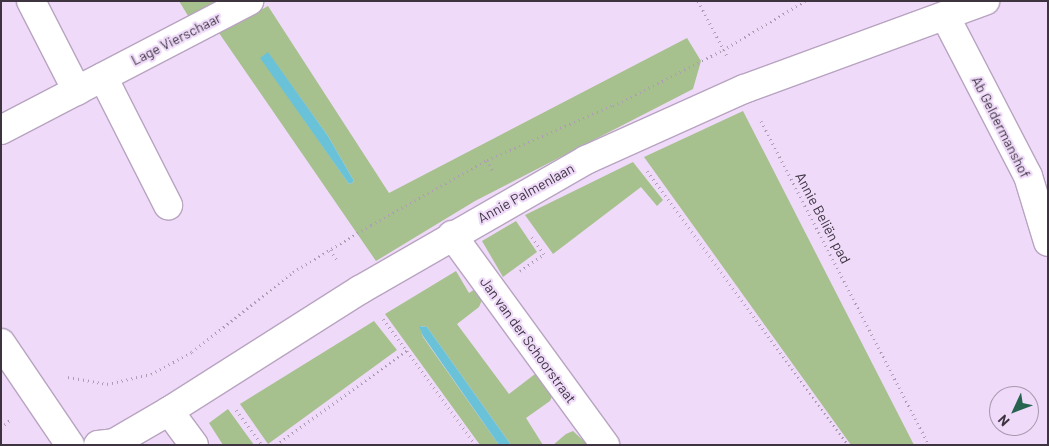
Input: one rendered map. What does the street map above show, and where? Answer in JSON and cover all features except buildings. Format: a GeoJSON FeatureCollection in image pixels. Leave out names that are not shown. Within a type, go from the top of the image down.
{"type":"FeatureCollection","features":[{"type":"Feature","properties":{"kind":"street"},"geometry":{"type":"LineString","coordinates":[[31,1],[77,91]]}},
{"type":"Feature","properties":{"kind":"street","name":"Lage Vierschaar"},"geometry":{"type":"LineString","coordinates":[[1,130],[249,1]]}},
{"type":"Feature","properties":{"kind":"street","name":"Annie Palmenlaan"},"geometry":{"type":"LineString","coordinates":[[98,445],[114,443],[169,411],[360,290],[452,235],[586,160],[744,89],[963,7]]}},
{"type":"Feature","properties":{"kind":"street","name":"Ab Geldermanshof"},"geometry":{"type":"LineString","coordinates":[[963,7],[1028,176],[1048,242]]}},
{"type":"Feature","properties":{"kind":"street"},"geometry":{"type":"LineString","coordinates":[[103,77],[168,206]]}},
{"type":"Feature","properties":{"kind":"street","name":"Jan van der Schoorstraat"},"geometry":{"type":"LineString","coordinates":[[452,235],[605,445]]}},
{"type":"Feature","properties":{"kind":"street"},"geometry":{"type":"LineString","coordinates":[[1,343],[38,394],[70,445]]}},
{"type":"Feature","properties":{"kind":"street"},"geometry":{"type":"LineString","coordinates":[[169,411],[194,445]]}},
{"type":"Feature","properties":{"kind":"path","name":"Annie Beliën pad"},"geometry":{"type":"LineString","coordinates":[[698,1],[929,445]]}},
{"type":"Feature","properties":{"kind":"path"},"geometry":{"type":"LineString","coordinates":[[38,394],[61,376],[107,384],[151,374],[192,352],[293,272],[371,225],[487,160],[613,105],[723,50],[805,1]]}},
{"type":"Feature","properties":{"kind":"path"},"geometry":{"type":"LineString","coordinates":[[613,105],[626,142],[848,445]]}},
{"type":"Feature","properties":{"kind":"path"},"geometry":{"type":"LineString","coordinates":[[360,290],[407,350],[476,445]]}},
{"type":"Feature","properties":{"kind":"path"},"geometry":{"type":"LineString","coordinates":[[276,445],[407,350]]}},
{"type":"Feature","properties":{"kind":"green space"},"geometry":{"type":"Polygon","coordinates":[[[179,1],[221,1],[190,19],[179,1]]]}},
{"type":"Feature","properties":{"kind":"green space"},"geometry":{"type":"Polygon","coordinates":[[[268,6],[389,193],[687,38],[701,61],[693,89],[475,201],[376,261],[219,33],[268,6]],[[268,53],[261,58],[349,184],[352,183],[354,181],[328,136],[268,53]]]}},
{"type":"Feature","properties":{"kind":"green space"},"geometry":{"type":"Polygon","coordinates":[[[743,111],[914,445],[851,445],[644,157],[743,111]]]}},
{"type":"Feature","properties":{"kind":"green space"},"geometry":{"type":"Polygon","coordinates":[[[633,162],[663,200],[657,206],[641,187],[553,254],[525,215],[633,162]]]}},
{"type":"Feature","properties":{"kind":"green space"},"geometry":{"type":"Polygon","coordinates":[[[516,221],[537,252],[503,277],[482,241],[516,221]]]}},
{"type":"Feature","properties":{"kind":"green space"},"geometry":{"type":"Polygon","coordinates":[[[456,271],[469,293],[475,289],[482,300],[479,307],[457,324],[509,394],[535,374],[553,394],[550,401],[526,418],[543,445],[511,445],[427,327],[420,326],[423,337],[499,445],[480,445],[385,314],[456,271]]]}},
{"type":"Feature","properties":{"kind":"green space"},"geometry":{"type":"Polygon","coordinates":[[[374,321],[397,350],[268,444],[240,404],[374,321]]]}},
{"type":"Feature","properties":{"kind":"green space"},"geometry":{"type":"Polygon","coordinates":[[[228,409],[254,445],[223,445],[209,423],[228,409]]]}},
{"type":"Feature","properties":{"kind":"green space"},"geometry":{"type":"Polygon","coordinates":[[[573,431],[588,445],[553,445],[566,434],[573,431]]]}},
{"type":"Feature","properties":{"kind":"water"},"geometry":{"type":"Polygon","coordinates":[[[268,52],[328,136],[354,181],[352,183],[349,184],[260,58],[268,52]]]}},
{"type":"Feature","properties":{"kind":"water"},"geometry":{"type":"Polygon","coordinates":[[[419,326],[427,327],[511,445],[499,445],[423,336],[419,326]]]}}]}
